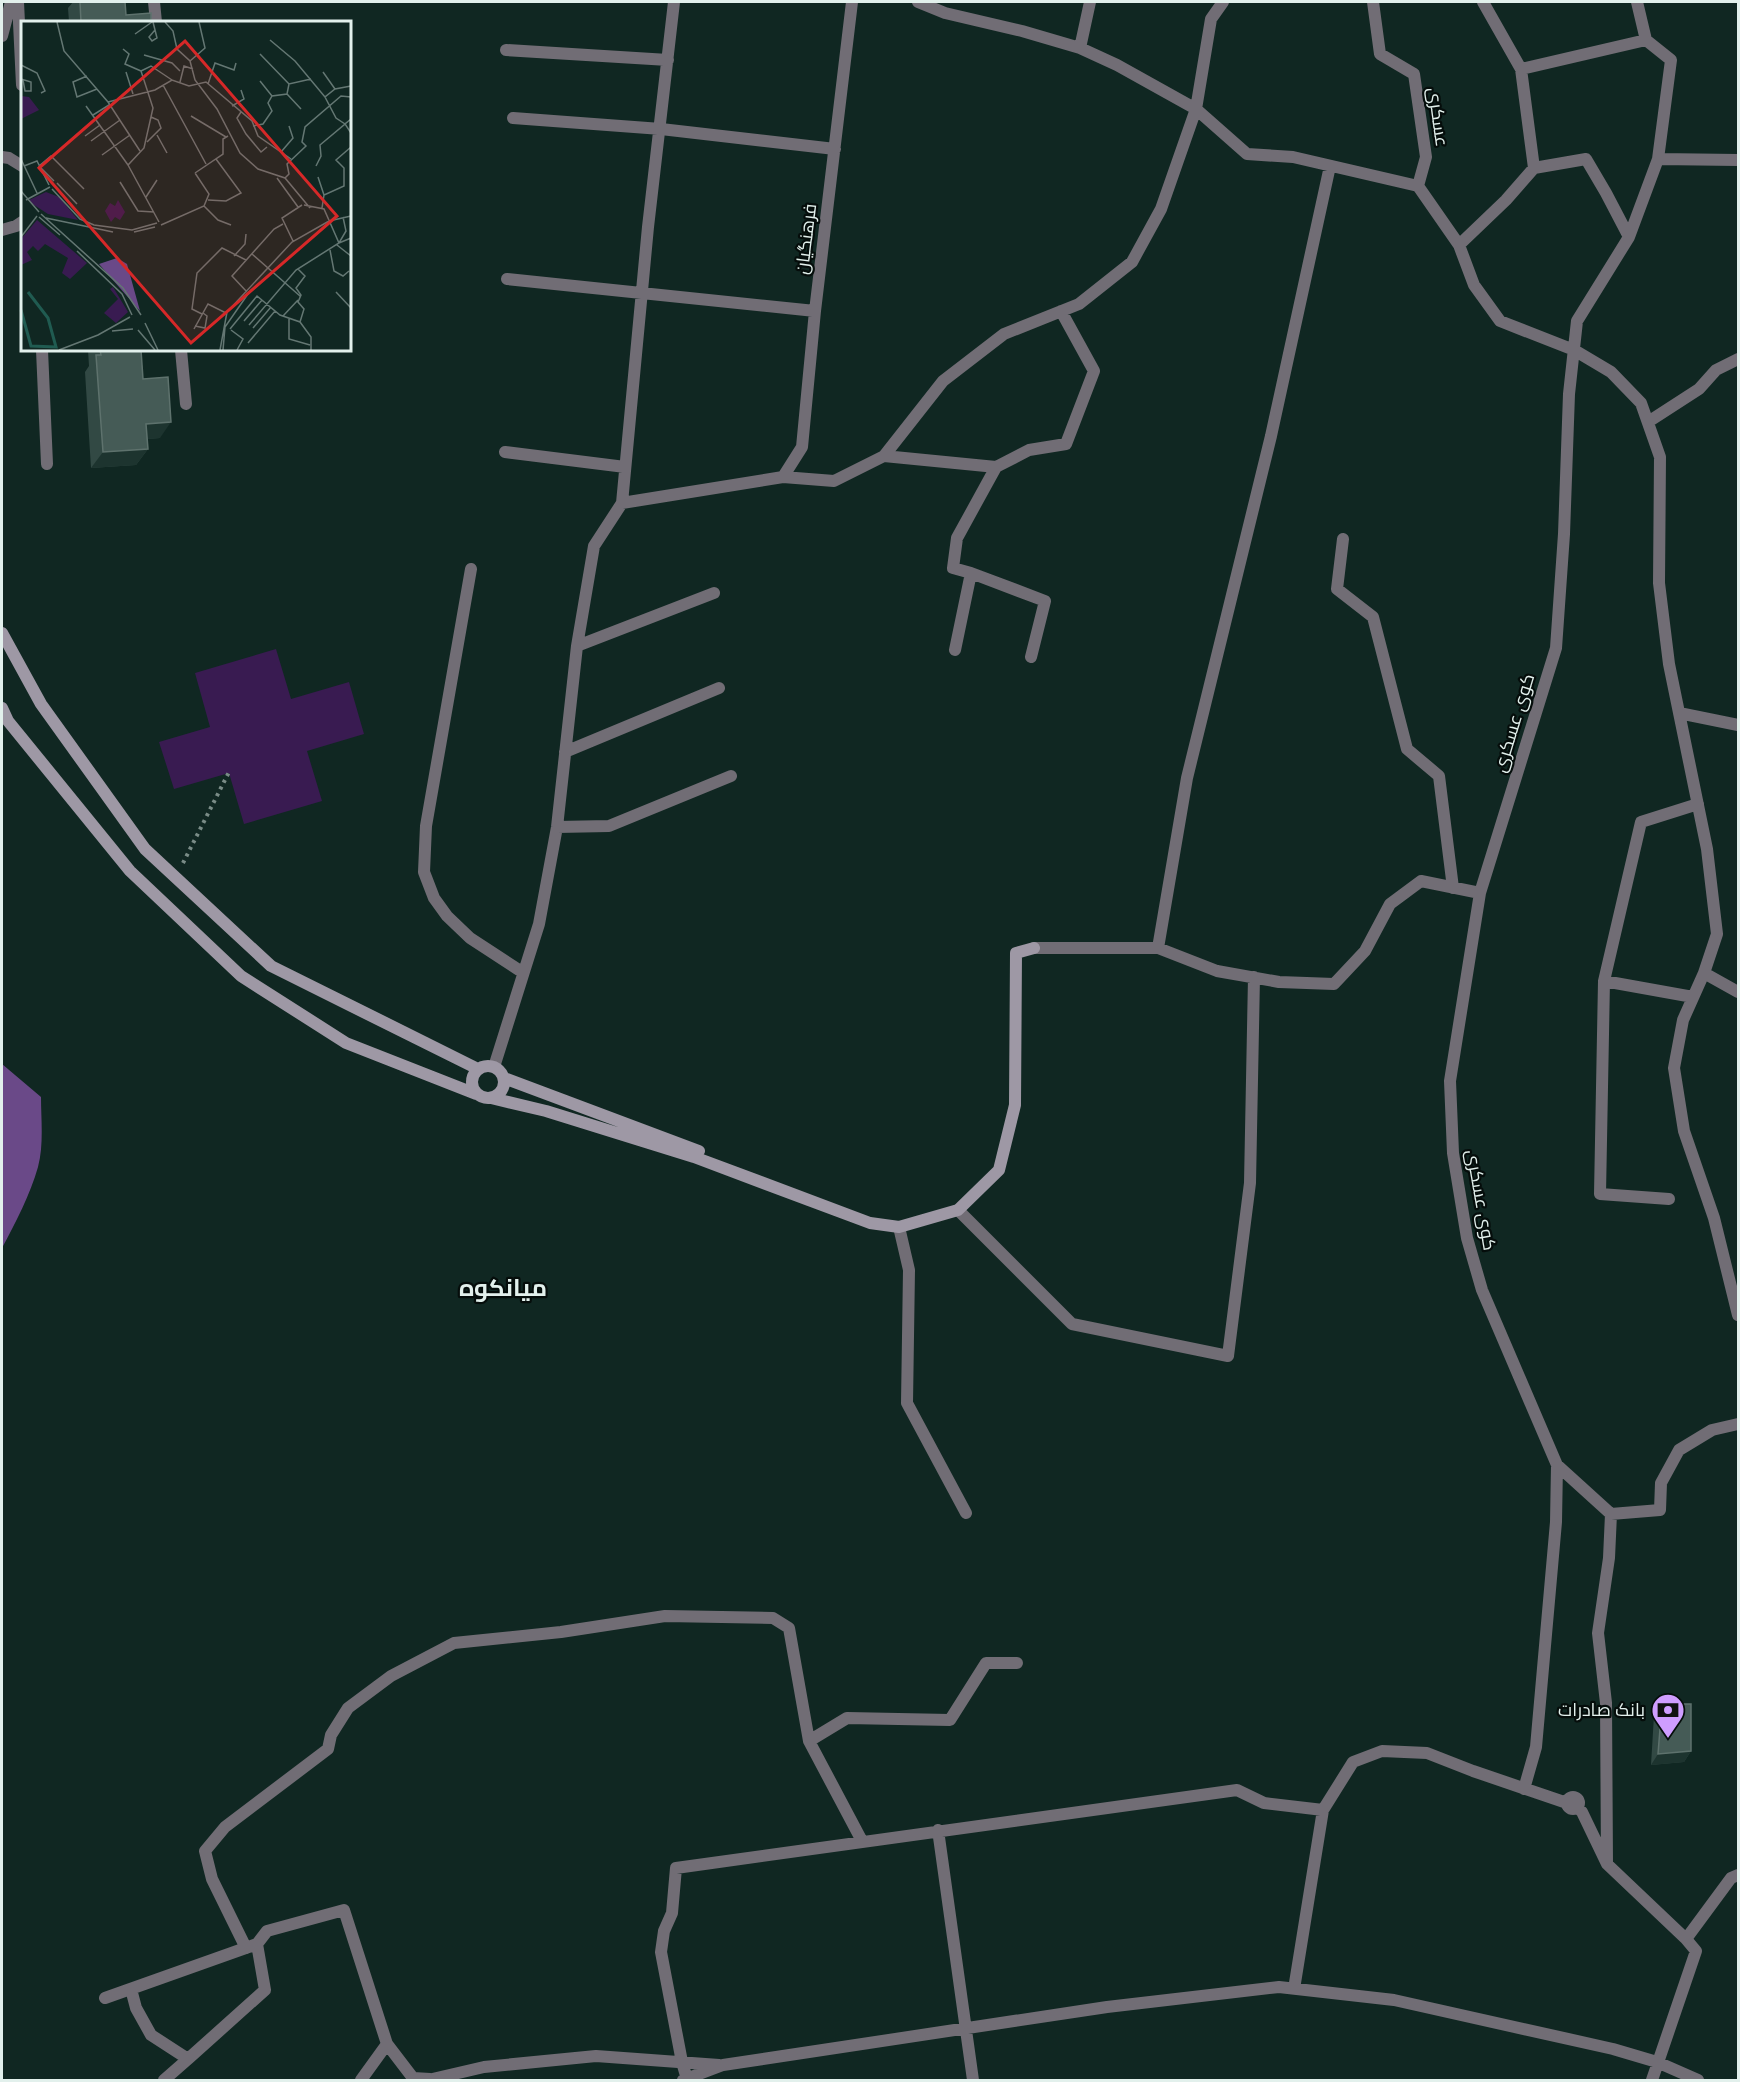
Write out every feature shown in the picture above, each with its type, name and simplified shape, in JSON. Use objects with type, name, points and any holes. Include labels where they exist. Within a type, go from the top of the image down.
[{"type":"main road","points":[[2,633],[41,704],[146,849],[271,966],[478,1069]]},
{"type":"main road","points":[[2,708],[8,722],[130,871],[241,976],[346,1043],[481,1097],[546,1111],[683,1154],[870,1223],[899,1227],[958,1210],[999,1170],[1015,1106],[1016,953],[1034,948]]},
{"type":"main road","points":[[476,1094],[471,1084],[474,1073],[478,1069],[494,1067],[504,1078],[899,1227]]},
{"type":"main road","points":[[491,1098],[500,1093],[504,1078]]},
{"type":"street","points":[[2,36],[11,2]]},
{"type":"street","points":[[18,2],[21,64]]},
{"type":"street","points":[[154,2],[156,21]]},
{"type":"street","points":[[494,1067],[538,924],[557,827],[577,646],[594,546],[622,503],[674,2]]},
{"type":"street","name":"فرهنگیان","points":[[783,477],[802,447],[815,311],[852,2]]},
{"type":"street","points":[[918,2],[945,13],[1022,31],[1080,48],[1118,65],[1196,109],[1247,154],[1293,157],[1418,186],[1459,245],[1474,285],[1500,321],[1574,350],[1611,372],[1641,403],[1660,457],[1659,583],[1669,664],[1707,849],[1717,934],[1704,973],[1683,1020],[1674,1068],[1684,1131],[1714,1218],[1738,1315]]},
{"type":"street","points":[[1080,48],[1090,2]]},
{"type":"street","points":[[622,503],[783,477],[834,481],[884,456],[943,381],[1004,334],[1079,304],[1132,262],[1161,209],[1196,109],[1211,19],[1223,2]]},
{"type":"street","name":"عسکری","points":[[1373,2],[1380,54],[1414,74],[1426,157],[1418,186]]},
{"type":"street","points":[[1483,2],[1521,69],[1534,168]]},
{"type":"street","points":[[1521,69],[1646,40],[1637,2]]},
{"type":"street","name":"کوی عسکری","points":[[1557,1465],[1482,1290],[1467,1238],[1453,1153],[1450,1080],[1480,893],[1556,648],[1564,534],[1569,394],[1577,321],[1629,237],[1658,159],[1671,60],[1646,40]]},
{"type":"street","points":[[506,50],[668,60]]},
{"type":"street","points":[[513,118],[661,129],[835,149]]},
{"type":"street","points":[[2,157],[9,158],[21,165]]},
{"type":"street","points":[[1459,245],[1506,200],[1534,168],[1586,159],[1629,237]]},
{"type":"street","points":[[1658,159],[1738,160]]},
{"type":"street","points":[[1158,948],[1187,778],[1271,436],[1330,166]]},
{"type":"street","points":[[2,230],[21,223]]},
{"type":"street","points":[[507,279],[815,311]]},
{"type":"street","points":[[884,456],[996,467],[1029,450],[1066,444],[1094,371],[1061,311]]},
{"type":"street","points":[[42,351],[47,464]]},
{"type":"street","points":[[181,351],[186,404]]},
{"type":"street","points":[[1648,422],[1699,389],[1716,370],[1738,359]]},
{"type":"street","points":[[505,452],[625,467]]},
{"type":"street","points":[[996,467],[957,538],[953,568],[1045,601],[1031,657]]},
{"type":"street","points":[[1343,539],[1337,590],[1373,617],[1407,749],[1439,776],[1453,888]]},
{"type":"street","points":[[471,569],[426,826],[424,872],[434,898],[447,916],[470,938],[522,972]]},
{"type":"street","points":[[955,650],[971,573]]},
{"type":"street","points":[[577,646],[714,593]]},
{"type":"street","points":[[566,752],[719,688]]},
{"type":"street","points":[[1678,713],[1738,725]]},
{"type":"street","points":[[557,827],[609,826],[731,776]]},
{"type":"street","points":[[1669,1199],[1600,1194],[1604,981],[1641,822],[1698,804]]},
{"type":"street","points":[[1034,948],[1158,948],[1217,971],[1279,982],[1334,984],[1365,951],[1390,904],[1421,881],[1480,893]]},
{"type":"street","points":[[1704,973],[1738,992]]},
{"type":"street","points":[[958,1210],[1072,1324],[1228,1356],[1250,1183],[1254,977]]},
{"type":"street","points":[[1604,981],[1693,997]]},
{"type":"street","points":[[899,1227],[909,1270],[906,1339],[907,1403],[966,1513]]},
{"type":"street","points":[[1557,1465],[1611,1514],[1660,1510],[1661,1484],[1679,1450],[1712,1430],[1738,1424]]},
{"type":"street","points":[[1524,1789],[1536,1747],[1556,1522],[1557,1465]]},
{"type":"street","points":[[1607,1864],[1606,1703],[1598,1633],[1609,1558],[1611,1514]]},
{"type":"street","points":[[164,2080],[265,1990],[252,1946],[212,1879],[205,1851],[225,1827],[328,1749],[331,1735],[348,1708],[392,1676],[454,1643],[561,1632],[664,1616],[773,1618],[789,1628],[809,1741],[862,1841]]},
{"type":"street","points":[[809,1741],[847,1718],[950,1720],[986,1663],[1017,1663]]},
{"type":"street","points":[[1294,1989],[1323,1810],[1353,1762],[1382,1751],[1427,1753],[1572,1805],[1582,1812],[1607,1864],[1696,1951],[1652,2080]]},
{"type":"street","points":[[1323,1810],[1264,1803],[1237,1790],[676,1868],[672,1913],[664,1931],[662,1952],[685,2080],[723,2065],[1107,2007],[1279,1987],[1394,2000],[1613,2049],[1657,2062],[1698,2080]]},
{"type":"street","points":[[938,1830],[973,2080]]},
{"type":"street","points":[[1686,1939],[1731,1878],[1738,1875]]},
{"type":"street","points":[[105,1998],[252,1946],[267,1931],[344,1911],[387,2044],[414,2078],[429,2080],[484,2067],[596,2056],[723,2065]]},
{"type":"street","points":[[131,1989],[135,2007],[151,2035],[188,2059]]},
{"type":"street","points":[[361,2080],[387,2044]]},
{"type":"path","points":[[176,878],[229,772]]},
{"type":"shaded area","points":[[276,649],[291,699],[349,682],[364,734],[307,751],[322,801],[244,824],[229,773],[174,789],[159,742],[210,727],[195,673]]},
{"type":"shaded area","points":[[2,1064],[41,1097],[42,1132],[40,1159],[35,1177],[2,1248]]},
{"type":"building","points":[[80,2],[125,2],[126,15],[151,13],[151,21],[81,21]]},
{"type":"building","points":[[100,351],[141,351],[143,379],[168,377],[171,422],[146,424],[148,449],[103,452],[96,355],[101,355]]},
{"type":"building","points":[[1662,1704],[1691,1704],[1691,1751],[1658,1754]]},
{"type":"place","name":"بانک صادرات","points":[[1668,1739]]},
{"type":"district","name":"میانکوه","points":[[503,1288]]}]
